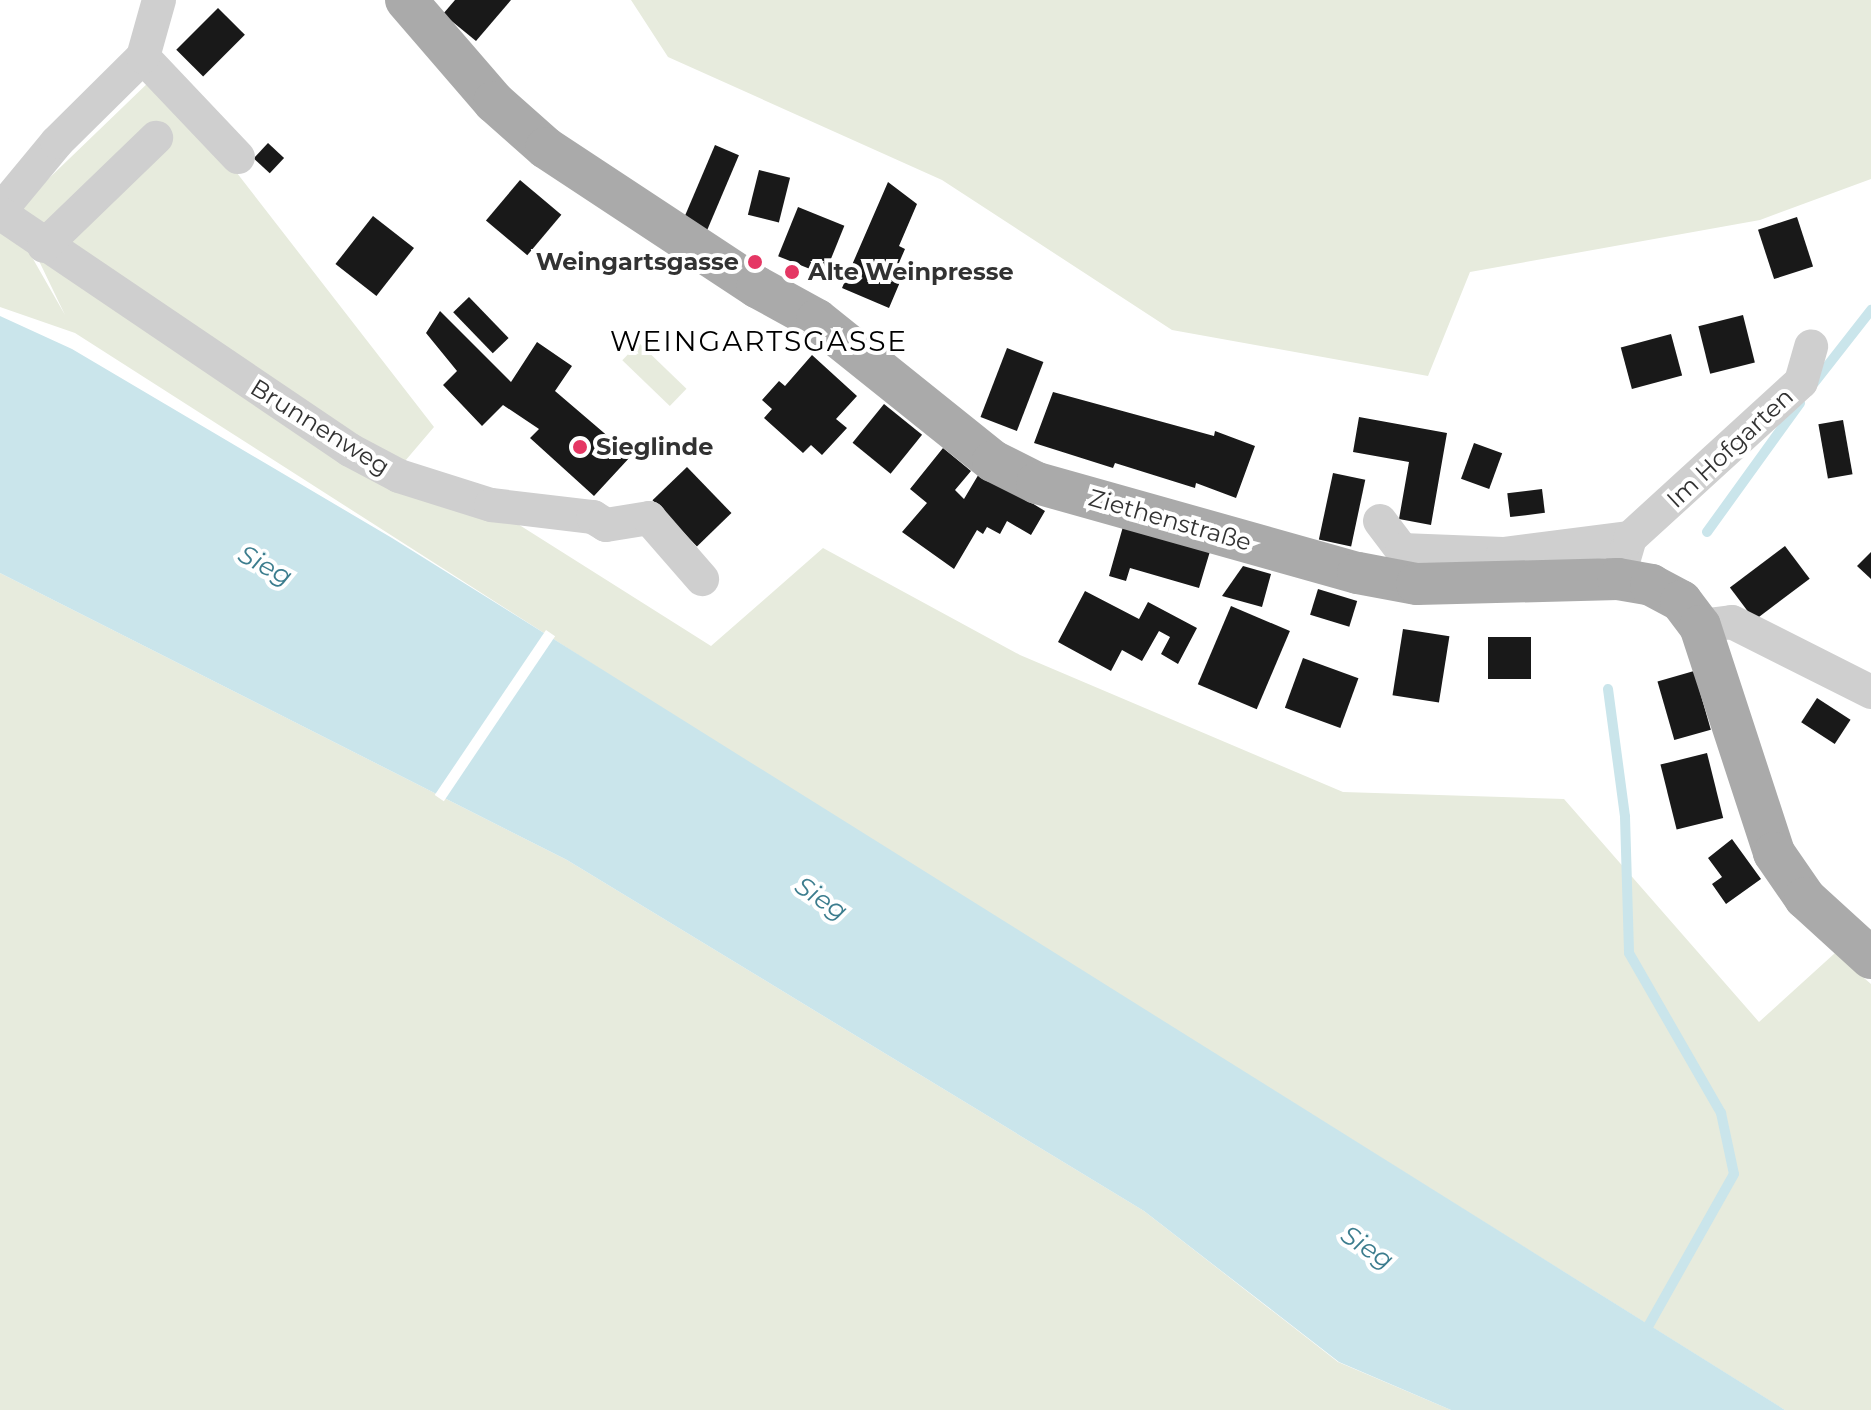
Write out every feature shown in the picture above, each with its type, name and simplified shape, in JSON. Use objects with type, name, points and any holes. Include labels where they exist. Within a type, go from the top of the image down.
[{"type":"main road","name":"Ziethenstraße","points":[[406,0],[494,102],[546,148],[757,287],[817,320],[993,461],[1037,483],[1358,573],[1417,584],[1618,579],[1651,585],[1681,601],[1700,626],[1774,853],[1805,898],[1871,958]]},
{"type":"street","name":"Brunnenweg","points":[[159,0],[143,57],[57,142],[0,212],[44,246],[350,450],[399,476],[491,505],[593,517],[606,525],[649,518],[702,579]]},
{"type":"street","points":[[143,57],[238,157]]},
{"type":"street","points":[[44,246],[156,138]]},
{"type":"street","name":"Im Hofgarten","points":[[1630,538],[1801,382],[1811,346]]},
{"type":"street","points":[[1380,521],[1402,550],[1503,554],[1630,538],[1618,579]]},
{"type":"street","points":[[1700,626],[1732,622],[1871,692]]},
{"type":"shaded area","points":[[631,0],[1871,0],[1871,179],[1760,220],[1470,272],[1428,376],[1172,330],[942,180],[668,57]]},
{"type":"shaded area","points":[[152,79],[202,128],[434,427],[388,481],[513,521],[711,646],[823,548],[1020,655],[1343,792],[1564,799],[1759,1022],[1835,953],[1871,984],[1871,1410],[1785,1410],[669,713],[75,333],[0,307],[0,201],[65,315],[15,211]]},
{"type":"shaded area","points":[[639,343],[686,389],[670,406],[622,360]]},
{"type":"shaded area","points":[[0,573],[567,860],[1144,1211],[1338,1362],[1451,1410],[0,1410]]},
{"type":"water","name":"Sieg","points":[[0,316],[72,349],[392,538],[1785,1410],[1451,1410],[1339,1362],[1144,1211],[567,860],[0,573]]},
{"type":"pier","points":[[546,630],[555,636],[444,801],[435,795]]},
{"type":"building","points":[[455,0],[511,0],[476,41],[443,14]]},
{"type":"building","points":[[218,8],[245,35],[203,77],[176,50]]},
{"type":"building","points":[[268,143],[284,158],[270,173],[254,158]]},
{"type":"building","points":[[715,145],[739,155],[706,233],[682,223]]},
{"type":"building","points":[[759,170],[790,178],[779,222],[748,215]]},
{"type":"building","points":[[520,180],[561,215],[527,255],[486,221]]},
{"type":"building","points":[[888,182],[917,204],[899,246],[905,249],[895,272],[903,275],[889,308],[842,288]]},
{"type":"building","points":[[798,207],[844,226],[825,275],[778,256]]},
{"type":"building","points":[[373,216],[414,248],[376,296],[335,264]]},
{"type":"building","points":[[1797,217],[1813,266],[1774,279],[1758,230]]},
{"type":"building","points":[[469,297],[509,338],[493,353],[453,312]]},
{"type":"building","points":[[440,311],[511,382],[537,342],[572,366],[555,391],[631,456],[594,496],[530,438],[539,429],[503,405],[482,426],[443,385],[457,371],[426,333]]},
{"type":"building","points":[[1743,315],[1755,363],[1710,374],[1698,326]]},
{"type":"building","points":[[1671,334],[1682,376],[1632,389],[1621,347]]},
{"type":"building","points":[[1007,348],[1043,362],[1017,431],[980,417]]},
{"type":"building","points":[[812,355],[857,396],[836,419],[847,428],[822,455],[811,445],[803,453],[764,418],[772,409],[762,400],[779,381],[785,386]]},
{"type":"building","points":[[1053,392],[1214,436],[1215,431],[1255,446],[1236,498],[1196,483],[1195,488],[1115,463],[1113,468],[1034,443]]},
{"type":"building","points":[[884,404],[922,435],[891,474],[853,443]]},
{"type":"building","points":[[1359,417],[1447,433],[1431,525],[1399,519],[1409,462],[1353,452]]},
{"type":"building","points":[[1843,420],[1853,474],[1828,479],[1818,424]]},
{"type":"building","points":[[1474,443],[1502,453],[1489,489],[1461,479]]},
{"type":"building","points":[[943,448],[971,471],[955,490],[964,499],[980,472],[1045,511],[1031,535],[1007,521],[1000,534],[987,527],[983,534],[977,530],[954,569],[902,532],[927,503],[910,489]]},
{"type":"building","points":[[687,467],[731,513],[697,546],[652,500]]},
{"type":"building","points":[[1333,473],[1365,480],[1351,546],[1319,540]]},
{"type":"building","points":[[1542,489],[1545,513],[1510,517],[1507,493]]},
{"type":"building","points":[[1124,523],[1211,548],[1199,588],[1130,568],[1126,581],[1109,576]]},
{"type":"building","points":[[1785,546],[1810,579],[1755,620],[1730,588]]},
{"type":"building","points":[[1871,552],[1871,579],[1857,566]]},
{"type":"building","points":[[1243,566],[1271,574],[1262,607],[1222,596]]},
{"type":"building","points":[[1318,589],[1357,601],[1349,627],[1310,615]]},
{"type":"building","points":[[1085,591],[1139,619],[1148,602],[1197,628],[1178,664],[1161,654],[1170,637],[1159,631],[1142,661],[1122,650],[1111,671],[1058,642]]},
{"type":"building","points":[[1231,606],[1290,631],[1257,709],[1198,684]]},
{"type":"building","points":[[1403,629],[1449,636],[1439,703],[1393,695]]},
{"type":"building","points":[[1488,637],[1531,637],[1531,679],[1488,679]]},
{"type":"building","points":[[1303,658],[1358,678],[1340,728],[1285,708]]},
{"type":"building","points":[[1694,671],[1711,730],[1674,740],[1657,681]]},
{"type":"building","points":[[1817,698],[1851,720],[1835,744],[1801,722]]},
{"type":"building","points":[[1707,753],[1723,818],[1677,830],[1660,765]]},
{"type":"building","points":[[1732,839],[1761,879],[1726,904],[1712,884],[1722,877],[1708,858]]},
{"type":"waterway","points":[[1814,383],[1871,310]]},
{"type":"waterway","points":[[1707,532],[1800,403]]},
{"type":"waterway","points":[[1608,689],[1625,817],[1629,953],[1721,1113],[1734,1174],[1645,1332]]},
{"type":"place","name":"Weingartsgasse","points":[[755,262]]},
{"type":"place","name":"Alte Weinpresse","points":[[792,272]]},
{"type":"place","name":"Sieglinde","points":[[580,447]]},
{"type":"district","name":"WEINGARTSGASSE","points":[[759,341]]}]
